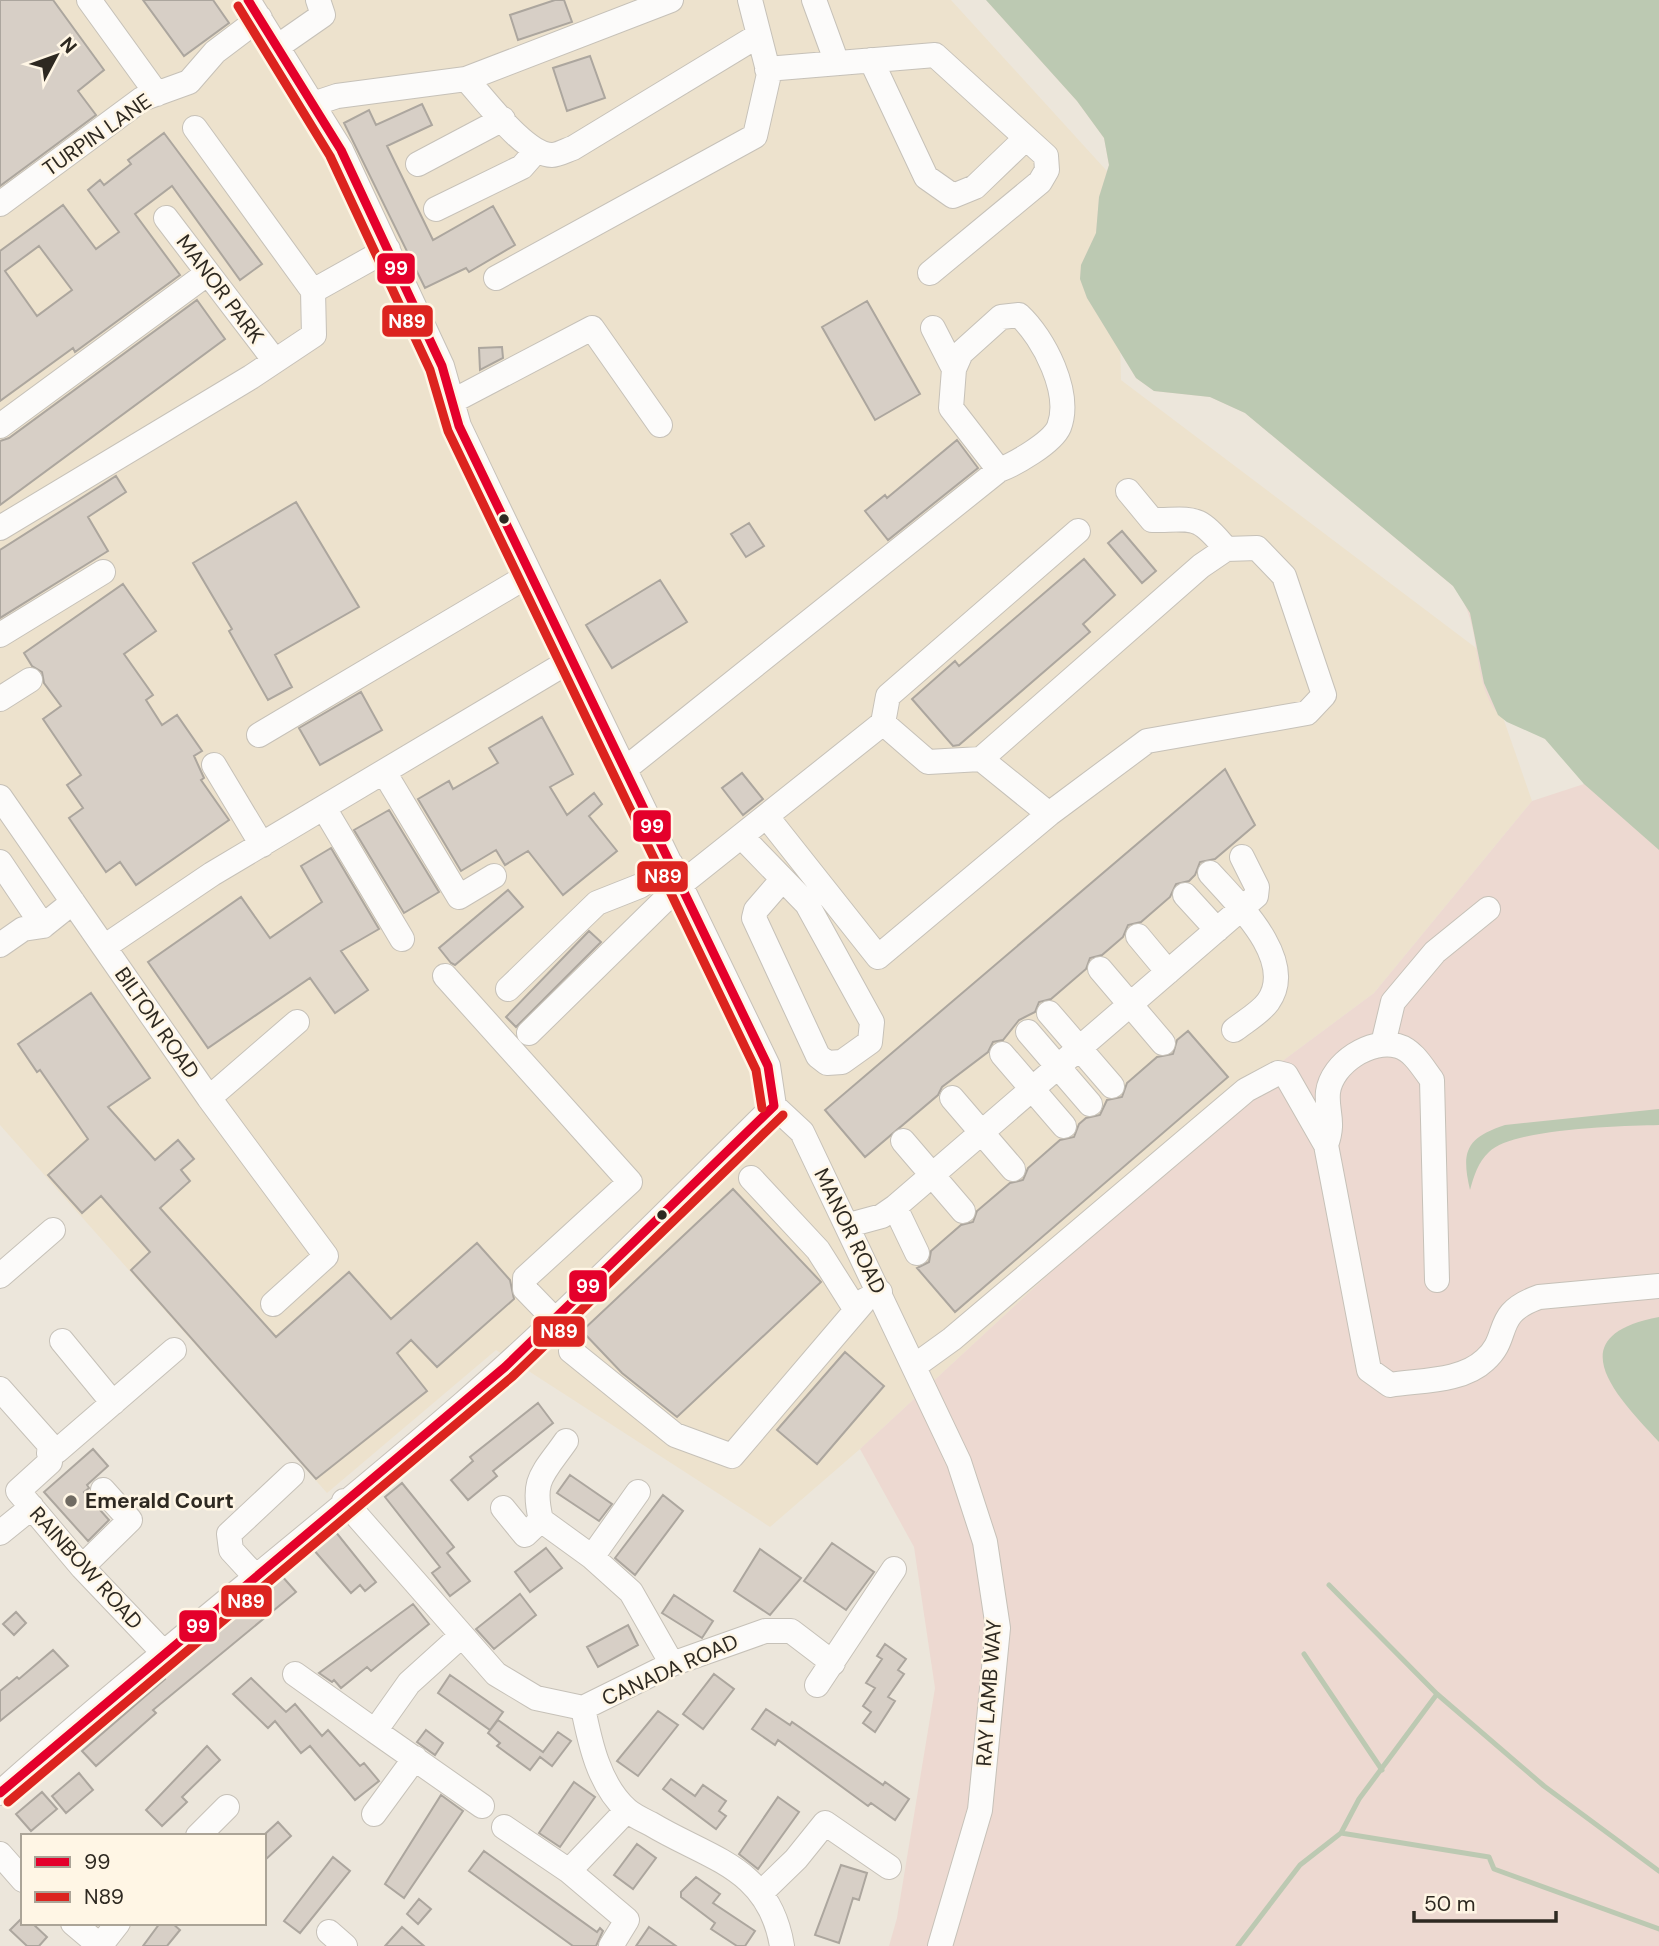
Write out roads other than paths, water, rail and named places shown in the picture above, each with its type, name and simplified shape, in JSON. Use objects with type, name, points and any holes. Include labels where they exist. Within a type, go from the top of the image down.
[{"type":"street","points":[[89,0],[157,94]]},
{"type":"street","points":[[277,47],[323,15],[318,0]]},
{"type":"street","points":[[313,104],[337,96],[466,79],[671,0]]},
{"type":"street","points":[[496,278],[755,136],[767,69],[750,0]]},
{"type":"street","points":[[814,0],[837,63]]},
{"type":"street","points":[[0,1793],[162,1651],[464,1403],[555,1320],[774,1107],[768,1066],[459,426],[442,366],[388,249],[341,150],[254,9]]},
{"type":"street","name":"TURPIN LANE","points":[[0,204],[142,99],[189,82],[254,9]]},
{"type":"street","points":[[466,79],[536,151],[552,155],[573,148],[759,35]]},
{"type":"street","points":[[767,69],[935,55],[1046,156],[1047,170],[1040,182],[930,273]]},
{"type":"street","points":[[871,60],[926,177],[953,196],[975,187],[1026,138]]},
{"type":"street","points":[[418,164],[503,119]]},
{"type":"street","points":[[0,528],[251,377],[314,335],[313,292],[195,128]]},
{"type":"street","points":[[436,209],[522,167],[536,151]]},
{"type":"street","name":"MANOR PARK","points":[[166,218],[275,361]]},
{"type":"street","points":[[313,292],[388,249]]},
{"type":"street","points":[[0,426],[208,273]]},
{"type":"street","points":[[625,769],[999,470],[1018,463],[1058,429],[1063,408],[1048,358],[1033,327],[1019,315],[1000,317],[961,354],[954,369],[951,408],[999,470]]},
{"type":"street","points":[[453,401],[592,328],[660,425]]},
{"type":"street","points":[[933,328],[954,369]]},
{"type":"street","points":[[1128,491],[1152,520],[1188,517],[1209,528],[1226,548]]},
{"type":"street","points":[[508,989],[597,904],[676,874],[742,837],[883,723],[888,696],[1078,531]]},
{"type":"street","points":[[766,817],[878,957],[1049,814],[1147,741],[1307,713],[1324,695],[1284,576],[1256,548],[1226,548],[1201,566],[981,759],[928,762],[883,723]]},
{"type":"street","points":[[0,635],[103,572]]},
{"type":"street","points":[[258,735],[529,575]]},
{"type":"street","name":"BILTON ROAD","points":[[104,947],[262,845],[571,660]]},
{"type":"street","points":[[0,699],[30,680]]},
{"type":"street","points":[[981,759],[1049,814]]},
{"type":"street","points":[[214,765],[262,845]]},
{"type":"street","points":[[384,772],[459,897],[494,876]]},
{"type":"street","name":"BILTON ROAD","points":[[0,797],[209,1098],[326,1256],[273,1304]]},
{"type":"street","points":[[324,808],[402,939]]},
{"type":"street","points":[[742,837],[807,904],[872,1023],[870,1042],[842,1062],[827,1063],[818,1055],[754,918],[756,910],[782,880]]},
{"type":"street","points":[[849,1225],[882,1216],[895,1208],[1241,909],[1258,891],[1242,857]]},
{"type":"street","points":[[0,862],[43,926]]},
{"type":"street","points":[[1210,873],[1263,934],[1278,974],[1268,1002],[1234,1030]]},
{"type":"street","points":[[529,1033],[676,874]]},
{"type":"street","points":[[1185,894],[1217,930]]},
{"type":"street","points":[[0,945],[23,929],[43,926],[73,902]]},
{"type":"street","points":[[1384,1044],[1393,1002],[1436,952],[1488,909]]},
{"type":"street","points":[[1142,932],[1173,968]]},
{"type":"street","points":[[1094,974],[1158,1047]]},
{"type":"street","points":[[445,976],[630,1182],[525,1278],[525,1289],[555,1320]]},
{"type":"street","points":[[209,1098],[297,1022]]},
{"type":"street","points":[[1039,1022],[1101,1095]]},
{"type":"street","points":[[1326,1145],[1332,1127],[1328,1091],[1343,1063],[1384,1044],[1400,1046],[1417,1060],[1432,1080],[1437,1279]]},
{"type":"street","points":[[996,1059],[1058,1131]]},
{"type":"street","points":[[915,1365],[952,1339],[1246,1090],[1278,1073],[1286,1075],[1326,1145],[1369,1370],[1391,1385],[1463,1373],[1486,1360],[1511,1310],[1522,1303],[1539,1297],[1659,1286]]},
{"type":"street","points":[[948,1102],[1009,1172]]},
{"type":"street","name":"MANOR ROAD","points":[[774,1107],[802,1132],[915,1365]]},
{"type":"street","points":[[898,1145],[958,1215]]},
{"type":"street","points":[[751,1178],[818,1250],[856,1310]]},
{"type":"street","points":[[895,1208],[917,1253]]},
{"type":"street","points":[[0,1276],[53,1230]]},
{"type":"street","points":[[571,1351],[675,1435],[732,1456],[864,1300],[880,1293]]},
{"type":"street","points":[[62,1342],[113,1403]]},
{"type":"street","name":"RAINBOW ROAD","points":[[162,1651],[82,1567],[18,1491],[50,1462],[50,1453],[57,1451],[174,1350]]},
{"type":"street","name":"RAY LAMB WAY","points":[[915,1365],[960,1462],[985,1542],[998,1628],[980,1810],[940,1946]]},
{"type":"street","points":[[0,1389],[49,1444],[50,1453]]},
{"type":"street","points":[[566,1441],[540,1478],[534,1494],[541,1520],[592,1557],[631,1592],[672,1664]]},
{"type":"street","points":[[255,1576],[232,1550],[229,1534],[292,1475]]},
{"type":"street","points":[[82,1567],[130,1520],[103,1490]]},
{"type":"street","points":[[592,1557],[638,1492]]},
{"type":"street","name":"CANADA ROAD","points":[[344,1501],[496,1674],[536,1698],[583,1708],[672,1664],[765,1631],[791,1631],[832,1663]]},
{"type":"street","points":[[0,1533],[32,1507]]},
{"type":"street","points":[[503,1508],[525,1535],[541,1520]]},
{"type":"street","points":[[817,1685],[894,1569]]},
{"type":"street","points":[[375,1731],[409,1683],[461,1636]]},
{"type":"street","points":[[295,1674],[482,1806]]},
{"type":"street","points":[[583,1708],[590,1744],[604,1780],[627,1810],[682,1843],[734,1866],[761,1893],[779,1930],[782,1946]]},
{"type":"street","points":[[374,1814],[415,1758]]},
{"type":"street","points":[[200,1834],[227,1807]]},
{"type":"street","points":[[569,1871],[627,1810]]},
{"type":"street","points":[[761,1893],[796,1859],[825,1823],[890,1867]]},
{"type":"street","points":[[504,1827],[569,1871],[627,1920],[611,1946]]},
{"type":"street","points":[[0,1854],[21,1878]]},
{"type":"street","points":[[76,1925],[100,1946],[116,1925]]},
{"type":"waterway","points":[[1329,1585],[1437,1694],[1544,1786],[1659,1871]]},
{"type":"waterway","points":[[1304,1654],[1382,1770]]},
{"type":"waterway","points":[[1238,1946],[1300,1865],[1341,1833],[1359,1799],[1437,1694]]},
{"type":"waterway","points":[[1341,1833],[1489,1857],[1494,1869],[1659,1929]]},
{"type":"place","name":"Emerald Court","points":[[71,1501]]}]
